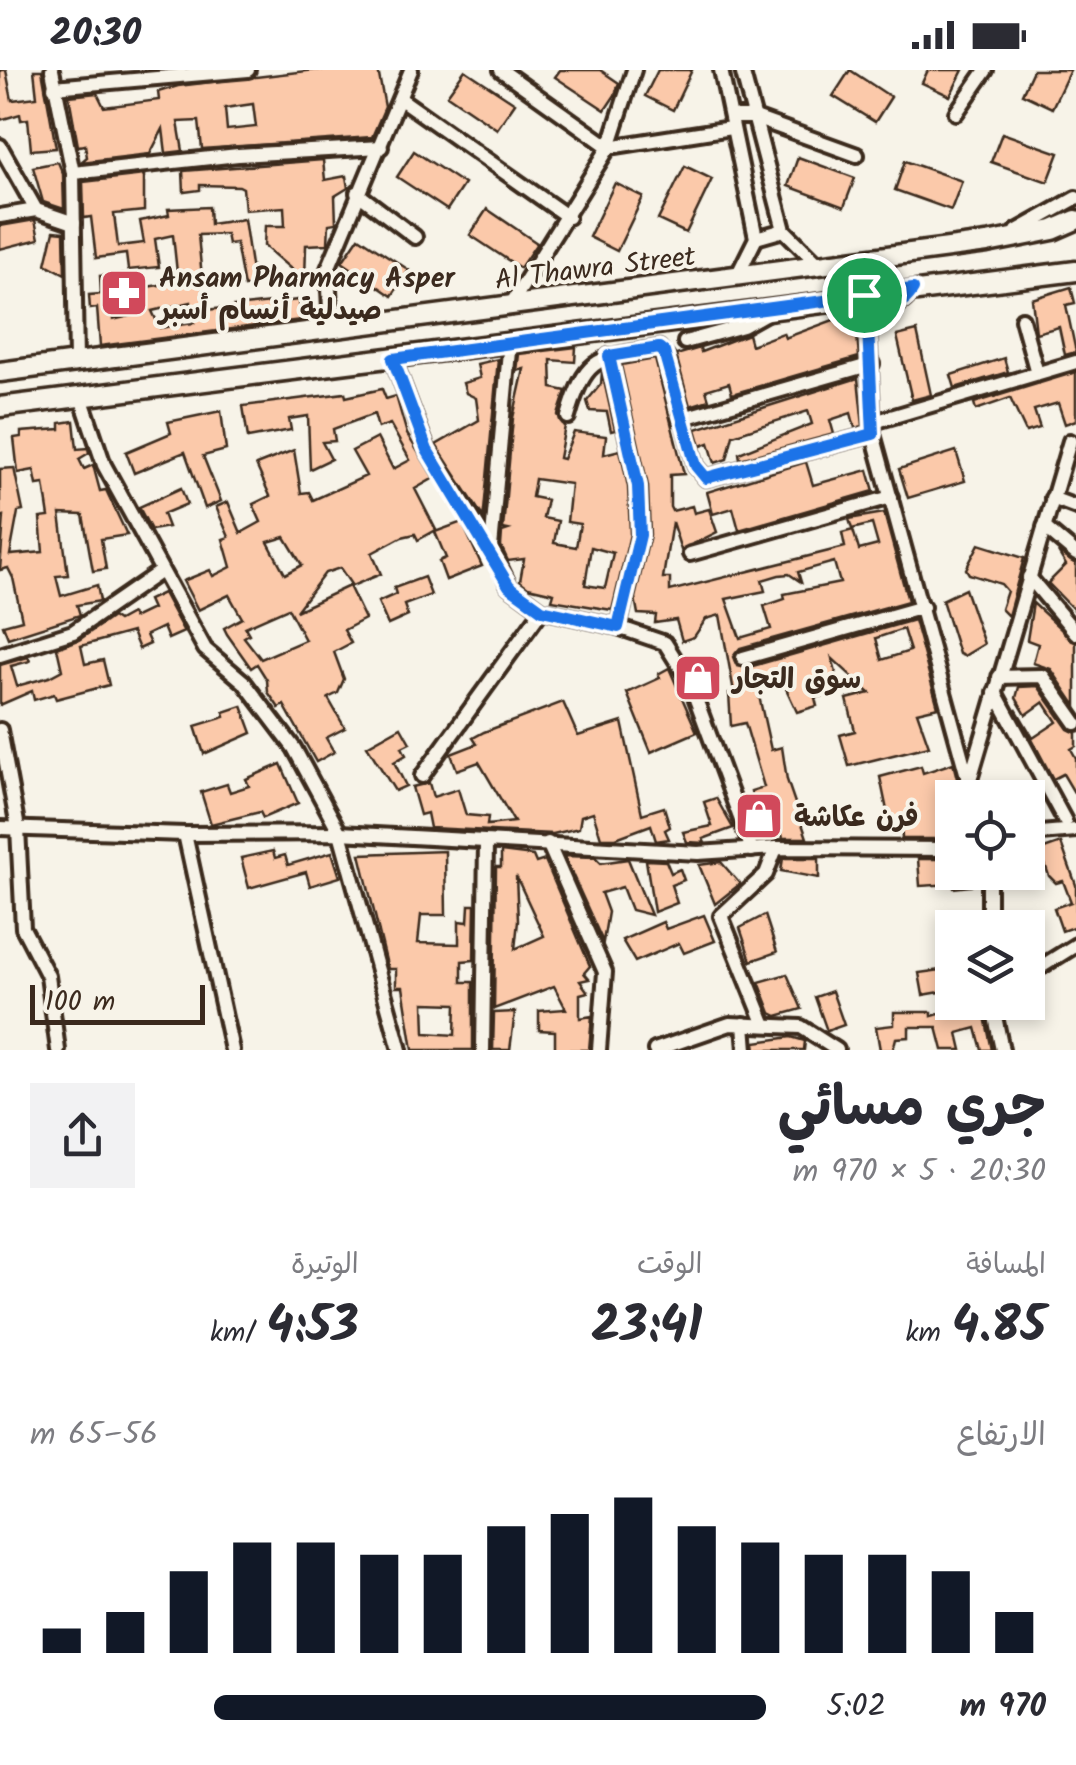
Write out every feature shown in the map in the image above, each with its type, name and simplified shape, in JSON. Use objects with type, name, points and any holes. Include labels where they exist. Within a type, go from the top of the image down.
[{"type":"main road","name":"Al Thawra Street","points":[[0,372],[987,243],[1053,230],[1076,220]]},
{"type":"main road","points":[[0,407],[1076,270]]},
{"type":"street","points":[[52,70],[73,174],[76,362]]},
{"type":"street","points":[[54,87],[248,70]]},
{"type":"street","points":[[331,329],[328,269],[412,70]]},
{"type":"street","points":[[501,70],[609,147],[752,117],[857,155]]},
{"type":"street","points":[[510,306],[609,147],[634,70]]},
{"type":"street","points":[[721,70],[756,238],[737,276]]},
{"type":"street","points":[[742,70],[784,230],[819,265]]},
{"type":"street","points":[[956,114],[986,70]]},
{"type":"street","points":[[402,100],[568,217]]},
{"type":"street","points":[[0,146],[36,210]]},
{"type":"street","points":[[73,174],[238,155],[381,148]]},
{"type":"street","points":[[357,193],[415,237]]},
{"type":"street","points":[[987,243],[1026,228],[1076,198]]},
{"type":"street","points":[[0,216],[36,210],[74,223]]},
{"type":"street","points":[[756,238],[784,230]]},
{"type":"street","points":[[913,289],[907,299],[882,310],[871,322],[874,428],[967,780]]},
{"type":"street","points":[[684,342],[742,326],[773,307]]},
{"type":"street","points":[[1022,318],[1037,373]]},
{"type":"street","points":[[490,548],[510,340]]},
{"type":"street","points":[[568,418],[579,379],[609,356],[659,348],[664,352],[696,466],[706,478],[1076,362]]},
{"type":"street","points":[[609,356],[638,502],[640,535],[618,627]]},
{"type":"street","points":[[393,359],[427,450],[490,548],[509,586],[542,610],[618,627],[664,644],[690,683],[752,850]]},
{"type":"street","points":[[680,419],[872,364]]},
{"type":"street","points":[[81,397],[104,465],[205,649],[244,682],[294,748],[340,833],[400,1050]]},
{"type":"street","points":[[973,780],[1070,441]]},
{"type":"street","points":[[690,554],[891,497]]},
{"type":"street","points":[[1052,498],[1076,508]]},
{"type":"street","points":[[1044,527],[1076,554]]},
{"type":"street","points":[[0,655],[73,632],[161,572]]},
{"type":"street","points":[[1029,577],[1076,633]]},
{"type":"street","points":[[743,658],[923,608]]},
{"type":"street","points":[[422,776],[542,610]]},
{"type":"street","points":[[1000,677],[1043,676],[1076,723]]},
{"type":"street","points":[[995,692],[1072,821],[1045,830]]},
{"type":"street","points":[[0,730],[18,828],[23,928],[48,976],[58,1050]]},
{"type":"street","points":[[0,828],[185,834],[340,833],[698,853],[776,848],[935,849]]},
{"type":"street","points":[[185,834],[232,1050]]},
{"type":"street","points":[[483,1050],[486,843]]},
{"type":"street","points":[[548,843],[605,972],[599,1050]]},
{"type":"street","points":[[765,1025],[720,916],[766,874],[776,848]]},
{"type":"street","points":[[1045,964],[1076,945]]},
{"type":"street","points":[[996,1020],[1002,1050]]},
{"type":"street","points":[[656,1050],[730,1024],[744,1024],[802,1027],[838,1050]]},
{"type":"street","points":[[744,1024],[746,1050]]},
{"type":"building","points":[[0,70],[6,70],[12,100],[37,97],[34,70],[42,70],[56,148],[31,150],[28,119],[21,120],[20,114],[0,120]]},
{"type":"building","points":[[315,70],[378,70],[385,107],[372,137],[202,149],[199,121],[178,122],[183,151],[166,153],[163,129],[150,154],[81,162],[87,157],[85,145],[78,146],[69,96],[97,93],[104,107],[159,100],[158,92],[178,86]],"holes":[[[253,104],[256,127],[227,130],[225,108]]]},
{"type":"building","points":[[465,70],[515,103],[497,129],[447,95]]},
{"type":"building","points":[[560,70],[600,70],[619,83],[615,95],[605,110],[555,77]]},
{"type":"building","points":[[658,70],[692,70],[673,110],[645,96]]},
{"type":"building","points":[[850,70],[891,97],[875,122],[833,96]]},
{"type":"building","points":[[928,70],[963,70],[950,96],[922,83]]},
{"type":"building","points":[[1033,70],[1070,70],[1052,108],[1022,94]]},
{"type":"building","points":[[1002,133],[1059,153],[1048,182],[991,162]]},
{"type":"building","points":[[414,151],[464,184],[447,210],[397,177]]},
{"type":"building","points":[[798,157],[855,178],[844,207],[788,186]]},
{"type":"building","points":[[323,160],[325,180],[346,176],[348,188],[335,196],[336,223],[329,224],[328,244],[306,245],[305,281],[264,246],[265,226],[285,226],[284,207],[245,210],[243,188],[239,186],[200,185],[200,190],[184,192],[183,171]]},
{"type":"building","points":[[905,161],[962,181],[951,210],[895,190]]},
{"type":"building","points":[[58,162],[63,174],[64,209],[43,202],[33,167]]},
{"type":"building","points":[[685,166],[712,179],[686,233],[658,220]]},
{"type":"building","points":[[144,175],[144,211],[114,214],[118,246],[144,243],[140,221],[169,215],[168,209],[209,207],[210,224],[244,219],[254,285],[244,287],[236,243],[228,244],[226,234],[198,235],[205,310],[299,300],[301,320],[100,346],[97,308],[90,309],[89,295],[101,294],[100,276],[127,274],[128,295],[112,296],[113,320],[138,314],[134,289],[178,282],[173,235],[155,239],[159,267],[128,270],[126,254],[96,258],[91,217],[84,218],[83,182]],"holes":[[[191,302],[194,323],[160,328],[152,311]]]},
{"type":"building","points":[[615,183],[643,197],[617,251],[589,237]]},
{"type":"building","points":[[487,209],[537,243],[520,268],[470,235]]},
{"type":"building","points":[[35,220],[39,239],[0,249],[0,226]]},
{"type":"building","points":[[54,231],[64,232],[65,274],[46,264]]},
{"type":"building","points":[[359,237],[409,270],[392,296],[342,262]]},
{"type":"building","points":[[1071,287],[1075,303],[1066,305],[1076,352],[1065,355],[1059,327],[1036,333],[1032,299]]},
{"type":"building","points":[[855,312],[859,357],[732,394],[729,383],[706,390],[709,400],[690,406],[676,355],[700,348],[701,352],[748,334],[751,345],[783,333],[785,338]]},
{"type":"building","points":[[917,331],[931,395],[912,400],[897,336]]},
{"type":"building","points":[[576,347],[575,362],[551,360],[552,388],[566,391],[558,415],[565,426],[559,458],[563,459],[574,432],[606,436],[604,454],[620,450],[628,487],[630,534],[612,610],[552,600],[554,593],[528,587],[520,581],[524,559],[508,561],[501,546],[502,532],[508,530],[503,529],[513,418],[524,369],[517,371],[519,354]],"holes":[[[535,479],[571,484],[567,522],[580,524],[576,547],[554,543],[558,521],[543,518],[547,500],[532,497]],[[591,547],[613,553],[605,588],[585,585]]]},
{"type":"building","points":[[1004,358],[1008,372],[955,388],[951,375]]},
{"type":"building","points":[[498,359],[483,517],[436,445],[479,420],[476,398],[466,393],[463,383],[480,378],[477,364]]},
{"type":"building","points":[[655,359],[684,474],[670,475],[670,507],[672,511],[692,506],[694,513],[709,509],[717,532],[681,550],[672,522],[663,578],[670,578],[670,591],[845,547],[842,533],[853,530],[859,550],[878,545],[872,524],[852,529],[849,519],[884,513],[908,601],[740,648],[733,657],[737,666],[746,668],[914,620],[938,707],[917,712],[929,746],[849,766],[840,735],[855,731],[847,699],[870,693],[832,658],[841,691],[815,698],[817,706],[797,712],[782,680],[757,687],[771,750],[782,747],[787,780],[807,838],[783,838],[772,801],[755,806],[751,791],[764,787],[745,723],[731,726],[729,693],[734,692],[720,615],[706,619],[694,637],[682,641],[676,620],[655,623],[656,615],[638,614],[635,598],[650,535],[648,486],[621,365]],"holes":[[[834,562],[840,583],[784,594],[785,599],[764,606],[771,629],[740,638],[726,599],[765,591],[762,580],[779,575],[789,574],[801,582],[798,572]],[[903,629],[910,651],[882,660],[876,638]]]},
{"type":"building","points":[[602,372],[615,430],[611,431],[607,412],[590,411],[587,401],[601,384]]},
{"type":"building","points":[[1076,372],[1076,420],[1065,424],[1058,403],[1034,410],[1040,428],[1026,432],[1010,398],[976,410],[974,403]]},
{"type":"building","points":[[858,378],[863,426],[855,428],[851,413],[830,420],[834,434],[740,459],[739,453],[812,424],[808,411],[733,435],[727,459],[715,463],[709,443],[701,446],[696,429]]},
{"type":"building","points":[[382,389],[386,399],[396,396],[407,434],[434,478],[415,489],[436,530],[418,540],[415,534],[402,537],[372,553],[381,574],[352,586],[340,568],[325,573],[296,611],[349,586],[365,619],[344,630],[351,643],[334,652],[344,679],[338,693],[328,698],[345,728],[326,738],[334,752],[316,762],[284,705],[279,708],[268,692],[267,680],[257,664],[251,668],[227,634],[224,628],[242,618],[229,595],[198,610],[183,581],[210,570],[213,576],[231,567],[223,539],[229,537],[216,507],[228,502],[241,533],[261,522],[253,504],[270,496],[256,465],[294,450],[301,493],[309,492],[313,500],[366,476],[352,451],[377,438],[393,469],[410,460],[390,424],[378,428],[374,414],[333,429],[335,441],[322,442],[331,459],[310,469],[308,416],[289,419],[291,430],[248,438],[243,406],[345,393],[346,397]],"holes":[[[285,537],[302,565],[285,574],[268,542]],[[288,608],[305,640],[261,659],[244,637],[249,634],[245,627]]]},
{"type":"building","points":[[221,411],[226,450],[203,456],[221,501],[205,508],[185,452],[134,473],[126,452],[171,433],[168,422]]},
{"type":"building","points":[[74,421],[77,449],[88,448],[89,453],[79,459],[84,469],[93,465],[100,491],[106,490],[127,535],[101,539],[106,569],[93,571],[83,515],[60,514],[68,575],[56,576],[61,596],[97,585],[100,601],[77,605],[80,615],[8,638],[3,625],[22,620],[13,578],[8,568],[0,570],[4,516],[0,517],[0,469],[14,468],[23,511],[18,512],[10,555],[43,552],[40,518],[49,517],[44,484],[37,485],[34,470],[18,473],[14,438],[21,437],[21,432],[60,429],[60,423]]},
{"type":"building","points":[[956,451],[965,481],[908,498],[899,469]]},
{"type":"building","points":[[806,462],[813,485],[868,470],[874,491],[739,530],[733,508],[713,514],[707,492]]},
{"type":"building","points":[[181,488],[187,504],[163,514],[168,527],[151,530],[139,507]]},
{"type":"building","points":[[462,522],[482,566],[446,580],[439,561],[446,558],[435,532]]},
{"type":"building","points":[[979,544],[1024,558],[1008,616],[1001,609],[1007,591],[1001,584],[969,574],[966,569]]},
{"type":"building","points":[[1058,552],[1076,564],[1076,612],[1048,583],[1066,565]]},
{"type":"building","points":[[424,577],[431,595],[404,605],[408,616],[388,625],[378,602],[396,594],[394,588]]},
{"type":"building","points":[[965,589],[984,644],[964,656],[959,654],[942,600]]},
{"type":"building","points":[[163,593],[184,632],[168,639],[163,627],[146,635],[150,644],[139,649],[132,632],[81,646],[85,664],[103,660],[109,685],[56,699],[54,694],[34,700],[32,691],[0,705],[0,665],[28,657],[30,661],[11,666],[17,686],[49,677],[62,670],[57,648],[79,640],[112,617],[118,621],[131,614],[133,618],[152,609],[148,600]]},
{"type":"building","points":[[1033,603],[1076,643],[1076,706],[1051,669],[1033,663],[1038,644],[1027,640]]},
{"type":"building","points":[[669,668],[697,732],[651,752],[627,693],[660,678],[658,674]]},
{"type":"building","points":[[1038,686],[1068,729],[1076,733],[1076,746],[1071,749],[1076,758],[1076,796],[1063,774],[1053,779],[1016,709],[1033,738],[1057,722],[1044,702],[1026,715],[1016,698],[1019,687]]},
{"type":"building","points":[[563,702],[578,736],[622,722],[642,814],[664,807],[669,839],[656,841],[651,825],[616,838],[601,838],[593,812],[581,816],[579,828],[553,834],[430,828],[427,813],[420,815],[412,787],[429,783],[433,797],[458,789],[466,815],[488,817],[487,825],[514,822],[479,762],[457,770],[451,754],[477,744],[473,738],[484,732]]},
{"type":"building","points":[[242,706],[252,733],[204,754],[195,726],[225,717],[224,712]]},
{"type":"building","points":[[401,727],[410,743],[402,747],[406,755],[394,762],[406,786],[395,791],[367,746]]},
{"type":"building","points":[[953,763],[957,780],[935,780],[935,839],[902,839],[901,818],[889,820],[880,777],[921,766],[923,773]]},
{"type":"building","points":[[281,764],[298,803],[263,818],[260,812],[211,824],[201,792],[227,784],[230,792],[249,786],[246,779]]},
{"type":"building","points":[[716,798],[733,828],[703,839],[705,843],[687,842],[683,832],[712,826],[704,802]]},
{"type":"building","points":[[1061,843],[1076,885],[1076,926],[1062,931],[1054,908],[1071,902],[1063,881],[1056,883],[1049,876],[1045,849]]},
{"type":"building","points":[[273,851],[275,858],[285,855],[288,865],[332,852],[340,877],[310,886],[306,872],[249,888],[241,858]]},
{"type":"building","points":[[445,851],[446,915],[421,915],[418,943],[459,944],[459,921],[468,922],[469,905],[475,905],[474,960],[462,961],[462,982],[473,982],[473,1050],[413,1050],[403,987],[396,987],[396,969],[388,969],[360,854]],"holes":[[[424,1003],[456,1004],[455,1035],[425,1033]]]},
{"type":"building","points":[[501,852],[533,856],[536,863],[545,860],[590,966],[584,973],[589,979],[580,981],[588,992],[580,994],[580,1018],[592,1016],[589,1050],[555,1050],[555,1031],[539,1030],[539,1011],[566,1009],[554,986],[494,1009],[496,867],[501,867]],"holes":[[[516,876],[544,936],[515,949]]]},
{"type":"building","points":[[564,856],[595,857],[601,863],[628,859],[651,915],[631,910],[622,887],[601,893],[608,912],[603,942]]},
{"type":"building","points":[[783,858],[819,858],[819,878],[781,871]]},
{"type":"building","points":[[918,859],[935,859],[935,885],[920,886]]},
{"type":"building","points":[[646,860],[666,861],[671,873],[680,869],[684,880],[671,885],[677,903],[654,912]]},
{"type":"building","points":[[721,862],[740,884],[715,904],[699,865]]},
{"type":"building","points":[[704,915],[715,941],[684,953],[679,943],[635,962],[622,940],[663,922],[666,929]]},
{"type":"building","points":[[765,915],[777,952],[751,961],[740,928]]},
{"type":"building","points":[[935,971],[935,993],[923,995],[919,973]]},
{"type":"building","points":[[787,974],[802,1009],[777,1016],[771,1013],[759,982]]},
{"type":"building","points":[[832,991],[844,1025],[827,1031],[815,997]]},
{"type":"building","points":[[515,1012],[510,1050],[493,1050],[494,1013]]},
{"type":"building","points":[[894,1012],[932,1012],[935,1020],[986,1020],[992,1050],[982,1050],[976,1028],[958,1033],[962,1050],[943,1050],[937,1027],[909,1027],[909,1037],[896,1038],[893,1050],[880,1050],[876,1027],[894,1025]]},
{"type":"building","points":[[791,1037],[805,1041],[804,1050],[756,1050],[755,1042]]},
{"type":"place","name":"Ansam Pharmacy Asper صيدلية أنسام أسبر","points":[[124,293]]},
{"type":"place","name":"سوق التجار","points":[[698,678]]},
{"type":"place","name":"فرن عكاشة","points":[[759,816]]},
{"type":"route","points":[[913,289],[898,306],[877,314],[868,327],[873,361],[873,434],[706,478],[699,473],[680,419],[664,352],[659,348],[609,356],[638,486],[640,535],[618,627],[542,610],[509,586],[490,548],[427,450],[393,359],[510,340],[864,295],[913,289]]}]
